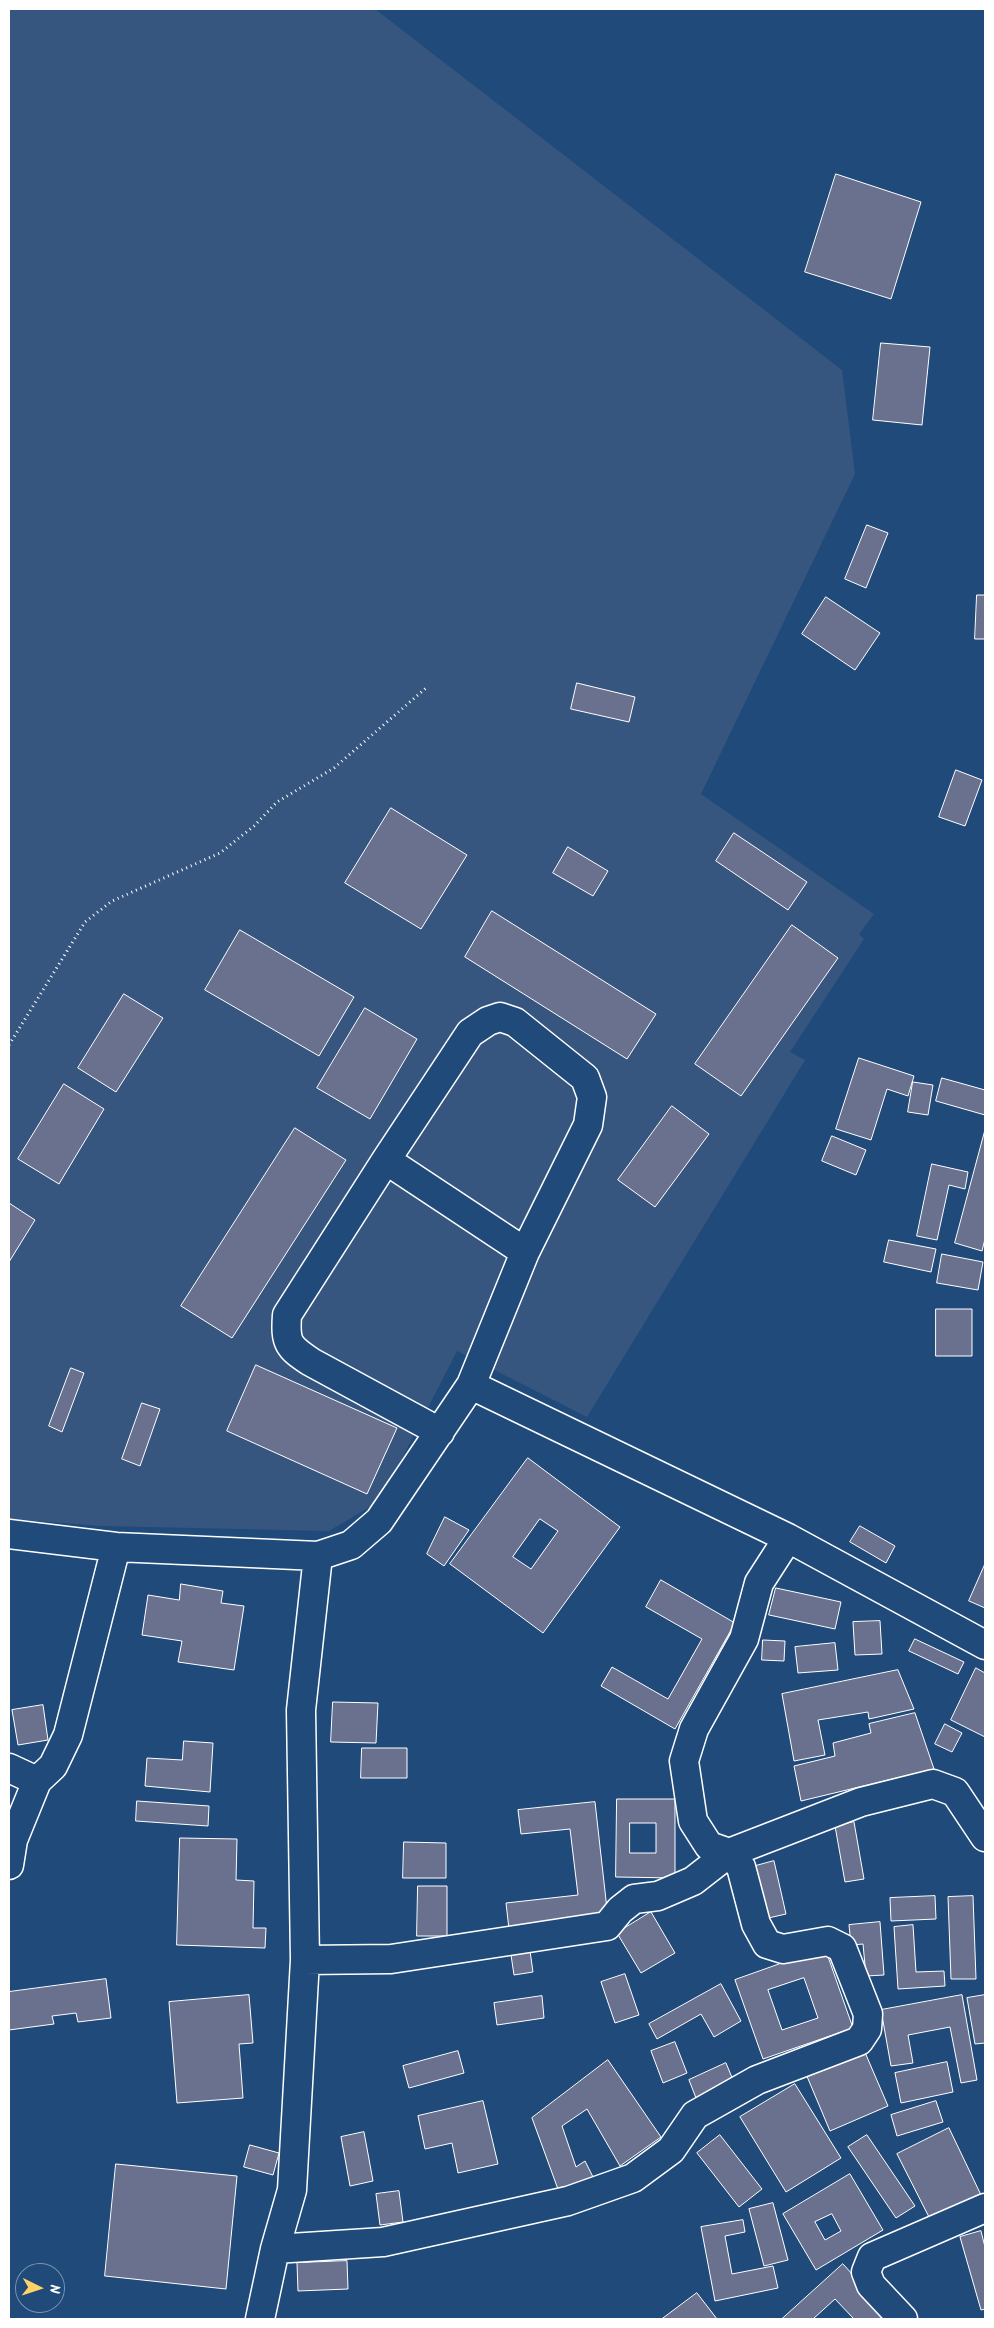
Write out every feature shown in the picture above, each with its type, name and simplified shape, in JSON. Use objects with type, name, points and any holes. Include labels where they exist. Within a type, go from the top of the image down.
[{"type":"street","points":[[9,1534],[116,1548],[318,1556],[351,1545],[379,1521],[440,1432],[471,1385],[524,1252],[588,1125],[592,1097],[585,1078],[515,1022],[500,1017],[488,1021],[470,1033],[287,1315],[286,1335],[291,1349],[311,1362],[440,1432]]},
{"type":"street","points":[[386,1160],[524,1252]]},
{"type":"street","points":[[471,1385],[788,1538],[985,1645]]},
{"type":"street","points":[[275,2249],[383,2242],[568,2201],[633,2178],[671,2150],[695,2116],[757,2080],[859,2041],[867,2029],[868,2014],[842,1948],[828,1941],[783,1949],[767,1944],[756,1924],[741,1867],[729,1853],[709,1846],[693,1821],[684,1761],[694,1729],[744,1638],[759,1583],[788,1538]]},
{"type":"street","points":[[9,1865],[14,1840],[37,1781],[53,1766],[68,1735],[116,1548]]},
{"type":"street","points":[[260,2319],[275,2249],[292,2190],[305,1960],[301,1710],[318,1556]]},
{"type":"street","points":[[9,1768],[37,1781]]},
{"type":"street","points":[[305,1960],[391,1959],[607,1926],[620,1910],[634,1899],[658,1896],[692,1881],[729,1853],[861,1802],[933,1784],[955,1792],[985,1837]]},
{"type":"street","points":[[903,2319],[871,2285],[866,2272],[872,2257],[985,2208]]},
{"type":"path","points":[[9,1045],[85,922],[112,901],[220,853],[254,826],[277,802],[334,768],[426,688]]},
{"type":"shaded area","points":[[9,9],[375,9],[842,370],[855,474],[701,794],[874,914],[859,934],[864,939],[790,1052],[805,1060],[587,1417],[457,1351],[380,1501],[329,1531],[103,1526],[9,1519]]},
{"type":"building","points":[[836,174],[921,202],[891,299],[805,272]]},
{"type":"building","points":[[881,343],[930,347],[922,425],[873,420]]},
{"type":"building","points":[[867,525],[888,533],[866,588],[845,579]]},
{"type":"building","points":[[977,595],[985,595],[985,639],[975,639]]},
{"type":"building","points":[[826,597],[880,633],[855,670],[802,634]]},
{"type":"building","points":[[577,683],[635,697],[629,722],[571,709]]},
{"type":"building","points":[[956,770],[982,780],[965,826],[939,817]]},
{"type":"building","points":[[391,808],[467,855],[421,929],[345,883]]},
{"type":"building","points":[[734,833],[807,882],[788,910],[716,861]]},
{"type":"building","points":[[568,847],[608,871],[593,896],[553,873]]},
{"type":"building","points":[[492,911],[656,1014],[627,1059],[465,957]]},
{"type":"building","points":[[792,925],[838,958],[741,1096],[695,1064]]},
{"type":"building","points":[[240,930],[354,997],[319,1056],[205,990]]},
{"type":"building","points":[[124,994],[163,1018],[116,1092],[78,1068]]},
{"type":"building","points":[[365,1008],[417,1039],[370,1119],[317,1088]]},
{"type":"building","points":[[859,1058],[914,1076],[908,1096],[887,1089],[871,1140],[836,1129]]},
{"type":"building","points":[[942,1078],[985,1090],[985,1115],[936,1101]]},
{"type":"building","points":[[913,1082],[933,1085],[928,1115],[908,1112]]},
{"type":"building","points":[[64,1084],[104,1109],[59,1184],[18,1159]]},
{"type":"building","points":[[672,1106],[709,1134],[655,1207],[618,1180]]},
{"type":"building","points":[[295,1128],[346,1160],[232,1338],[181,1306]]},
{"type":"building","points":[[985,1130],[985,1239],[982,1251],[955,1243]]},
{"type":"building","points":[[832,1136],[866,1150],[856,1175],[822,1161]]},
{"type":"building","points":[[932,1164],[968,1172],[965,1189],[949,1185],[937,1240],[917,1236]]},
{"type":"building","points":[[9,1203],[35,1220],[9,1262]]},
{"type":"building","points":[[889,1240],[936,1249],[931,1272],[884,1262]]},
{"type":"building","points":[[942,1254],[983,1262],[978,1290],[937,1283]]},
{"type":"building","points":[[936,1309],[972,1309],[972,1356],[936,1356]]},
{"type":"building","points":[[256,1365],[397,1428],[367,1494],[227,1431]]},
{"type":"building","points":[[71,1368],[84,1373],[62,1432],[49,1426]]},
{"type":"building","points":[[142,1403],[160,1409],[140,1466],[122,1459]]},
{"type":"building","points":[[528,1458],[620,1527],[543,1633],[450,1564]],"holes":[[[540,1519],[558,1531],[531,1569],[513,1557]]]},
{"type":"building","points":[[445,1517],[469,1530],[444,1566],[427,1554]]},
{"type":"building","points":[[860,1526],[895,1546],[886,1563],[850,1542]]},
{"type":"building","points":[[985,1564],[985,1608],[969,1601]]},
{"type":"building","points":[[661,1580],[735,1623],[675,1729],[601,1686],[612,1667],[668,1699],[702,1639],[646,1607]]},
{"type":"building","points":[[181,1584],[223,1591],[221,1603],[244,1606],[234,1670],[178,1662],[182,1641],[142,1635],[148,1595],[179,1600]]},
{"type":"building","points":[[776,1588],[841,1602],[835,1629],[769,1615]]},
{"type":"building","points":[[880,1621],[882,1654],[855,1655],[853,1622]]},
{"type":"building","points":[[915,1639],[964,1662],[958,1674],[909,1651]]},
{"type":"building","points":[[763,1640],[785,1641],[784,1661],[762,1660]]},
{"type":"building","points":[[835,1643],[838,1670],[798,1673],[795,1647]]},
{"type":"building","points":[[976,1668],[985,1673],[985,1737],[951,1720]]},
{"type":"building","points":[[898,1670],[914,1709],[869,1719],[868,1712],[818,1720],[825,1755],[794,1761],[782,1694]]},
{"type":"building","points":[[333,1702],[378,1703],[376,1743],[331,1742]]},
{"type":"building","points":[[43,1705],[48,1740],[18,1745],[12,1710]]},
{"type":"building","points":[[915,1713],[934,1769],[801,1801],[794,1766],[835,1756],[833,1743],[871,1733],[869,1724]]},
{"type":"building","points":[[945,1724],[962,1733],[952,1752],[935,1744]]},
{"type":"building","points":[[184,1741],[213,1743],[210,1792],[145,1786],[147,1758],[182,1760]]},
{"type":"building","points":[[362,1748],[407,1748],[407,1778],[361,1778]]},
{"type":"building","points":[[617,1799],[675,1799],[675,1878],[616,1877]],"holes":[[[630,1823],[656,1823],[656,1853],[630,1853]]]},
{"type":"building","points":[[137,1801],[209,1806],[208,1826],[136,1821]]},
{"type":"building","points":[[595,1802],[608,1918],[509,1929],[506,1903],[578,1895],[570,1829],[521,1834],[518,1810]]},
{"type":"building","points":[[854,1822],[864,1879],[845,1882],[835,1826]]},
{"type":"building","points":[[180,1838],[237,1839],[236,1880],[254,1881],[253,1928],[266,1928],[265,1948],[177,1945]]},
{"type":"building","points":[[404,1842],[446,1843],[446,1878],[403,1878]]},
{"type":"building","points":[[774,1861],[786,1914],[764,1919],[752,1867]]},
{"type":"building","points":[[418,1886],[447,1886],[447,1936],[417,1936]]},
{"type":"building","points":[[935,1896],[936,1919],[891,1921],[890,1898]]},
{"type":"building","points":[[973,1896],[976,1979],[951,1979],[948,1897]]},
{"type":"building","points":[[651,1912],[675,1953],[641,1973],[617,1933]]},
{"type":"building","points":[[880,1922],[884,1975],[866,1976],[863,1944],[851,1945],[849,1925]]},
{"type":"building","points":[[913,1925],[916,1972],[944,1971],[945,1986],[898,1989],[894,1927]]},
{"type":"building","points":[[825,1948],[853,2028],[763,2059],[735,1980]],"holes":[[[804,1978],[818,2018],[782,2030],[768,1990]]]},
{"type":"building","points":[[530,1951],[533,1972],[514,1975],[511,1955]]},
{"type":"building","points":[[625,1974],[639,2015],[615,2023],[601,1982]]},
{"type":"building","points":[[106,1979],[111,2018],[78,2022],[76,2013],[52,2016],[54,2024],[9,2030],[9,1992]]},
{"type":"building","points":[[721,1984],[741,2021],[714,2037],[701,2014],[657,2039],[649,2024]]},
{"type":"building","points":[[249,1995],[253,2043],[239,2044],[243,2098],[177,2103],[169,2002]]},
{"type":"building","points":[[962,1995],[977,2080],[961,2083],[950,2027],[908,2035],[913,2063],[891,2066],[881,2010]]},
{"type":"building","points":[[985,1995],[985,2043],[975,2044],[967,1998]]},
{"type":"building","points":[[542,1996],[544,2018],[497,2025],[494,2003]]},
{"type":"building","points":[[675,2042],[687,2073],[663,2083],[651,2051]]},
{"type":"building","points":[[864,2050],[888,2106],[830,2131],[806,2074]]},
{"type":"building","points":[[458,2051],[464,2073],[409,2088],[403,2066]]},
{"type":"building","points":[[608,2060],[661,2137],[620,2166],[587,2109],[562,2126],[576,2167],[585,2161],[593,2177],[559,2192],[532,2118]]},
{"type":"building","points":[[947,2062],[953,2092],[901,2103],[895,2073]]},
{"type":"building","points":[[726,2063],[733,2080],[696,2098],[689,2080]]},
{"type":"building","points":[[795,2084],[841,2158],[786,2192],[740,2117]]},
{"type":"building","points":[[483,2101],[498,2164],[458,2173],[452,2143],[425,2149],[418,2116]]},
{"type":"building","points":[[936,2101],[943,2122],[897,2136],[891,2115]]},
{"type":"building","points":[[949,2128],[981,2195],[931,2221],[897,2154]]},
{"type":"building","points":[[364,2132],[373,2181],[350,2186],[341,2137]]},
{"type":"building","points":[[720,2135],[762,2189],[739,2207],[697,2153]]},
{"type":"building","points":[[867,2135],[915,2206],[896,2218],[848,2147]]},
{"type":"building","points":[[250,2145],[279,2153],[273,2175],[244,2167]]},
{"type":"building","points":[[116,2164],[237,2176],[226,2289],[105,2276]]},
{"type":"building","points":[[850,2174],[883,2230],[816,2270],[783,2214]],"holes":[[[832,2214],[841,2231],[825,2240],[815,2222]]]},
{"type":"building","points":[[399,2191],[403,2222],[380,2225],[376,2194]]},
{"type":"building","points":[[773,2203],[788,2260],[764,2266],[749,2209]]},
{"type":"building","points":[[743,2220],[745,2232],[725,2236],[732,2274],[773,2266],[778,2288],[715,2301],[701,2227]]},
{"type":"building","points":[[981,2231],[985,2247],[985,2309],[981,2310],[960,2237]]},
{"type":"building","points":[[347,2261],[348,2289],[298,2291],[297,2263]]},
{"type":"building","points":[[843,2264],[893,2319],[854,2319],[835,2299],[813,2319],[782,2319]]},
{"type":"building","points":[[697,2293],[717,2319],[662,2319]]}]
